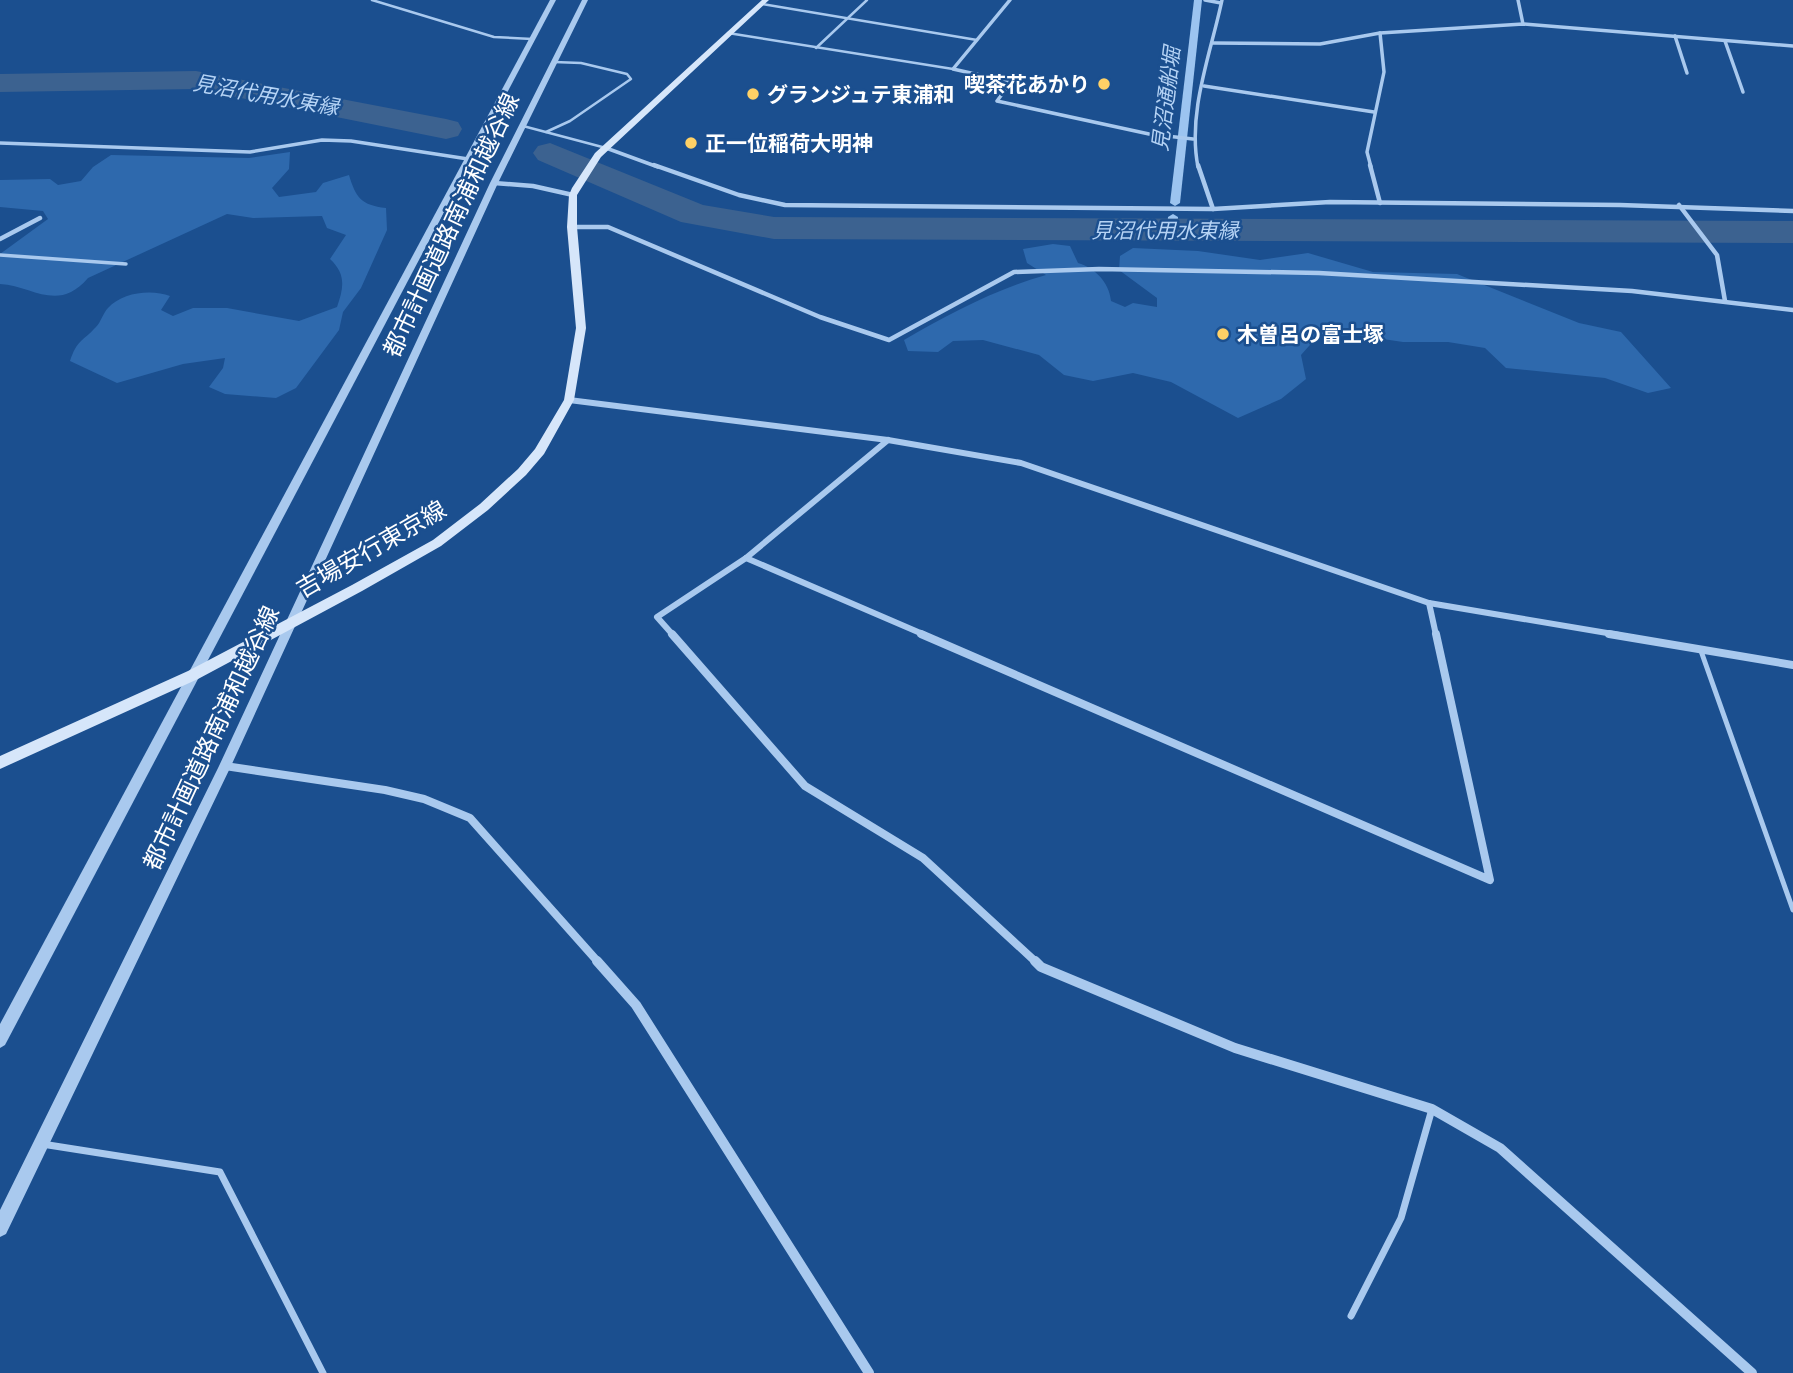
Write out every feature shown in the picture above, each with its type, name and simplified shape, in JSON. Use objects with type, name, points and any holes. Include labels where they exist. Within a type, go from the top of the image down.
[{"type":"main road","points":[[574,192],[602,151],[764,2]]},
{"type":"main road","name":"吉場安行東京線","points":[[0,763],[193,675],[437,542],[484,507],[540,451],[569,400],[581,328],[572,227],[574,192]]},
{"type":"street","name":"都市計画道路南浦和越谷線","points":[[0,1040],[553,0]]},
{"type":"street","name":"都市計画道路南浦和越谷線","points":[[0,1228],[225,766],[494,183],[584,0]]},
{"type":"street","points":[[1010,0],[953,69],[1011,82],[997,101],[1150,134],[1193,139]]},
{"type":"street","points":[[1205,0],[1222,1],[1193,139],[1200,188],[1213,209]]},
{"type":"street","points":[[1518,0],[1523,23]]},
{"type":"street","points":[[1213,43],[1320,44],[1380,33],[1523,23],[1793,46]]},
{"type":"street","points":[[1380,33],[1384,72],[1367,152],[1380,203]]},
{"type":"street","points":[[1675,36],[1687,73]]},
{"type":"street","points":[[1725,41],[1743,92]]},
{"type":"street","points":[[1204,86],[1374,112]]},
{"type":"street","points":[[0,142],[159,151],[250,152],[322,140],[468,159]]},
{"type":"street","points":[[602,151],[713,190],[749,200],[785,205],[1213,209],[1241,205],[1380,203],[1679,205],[1793,211]]},
{"type":"street","points":[[494,183],[574,192]]},
{"type":"street","points":[[1679,205],[1717,255],[1725,301]]},
{"type":"street","points":[[0,239],[40,218]]},
{"type":"street","points":[[572,227],[608,228],[820,317],[889,340],[1014,272],[1099,269],[1319,273],[1632,291],[1793,310]]},
{"type":"street","points":[[569,400],[888,440],[1021,463],[1429,603],[1793,665]]},
{"type":"street","points":[[888,440],[746,558],[657,617],[805,786],[923,858],[1041,967],[1236,1048],[1432,1110],[1500,1148],[1752,1373]]},
{"type":"street","points":[[746,558],[1490,880],[1429,603]]},
{"type":"street","points":[[225,766],[385,790],[424,799],[470,818],[636,1005],[869,1373]]},
{"type":"lane","points":[[372,0],[494,37],[532,39]]},
{"type":"lane","points":[[816,48],[867,0]]},
{"type":"lane","points":[[764,2],[846,19],[977,40]]},
{"type":"lane","points":[[728,33],[953,69]]},
{"type":"lane","points":[[546,132],[570,121],[631,79],[627,74],[581,63],[554,62]]},
{"type":"lane","points":[[523,126],[602,151]]},
{"type":"lane","points":[[0,256],[39,256],[126,264]]},
{"type":"lane","points":[[1700,651],[1793,910]]},
{"type":"lane","points":[[1351,1316],[1401,1218],[1432,1110]]},
{"type":"lane","points":[[41,1144],[220,1172],[323,1373]]},
{"type":"shaded area","points":[[290,152],[289,169],[272,188],[279,197],[316,192],[323,183],[349,175],[361,199],[371,205],[386,208],[387,230],[361,288],[343,312],[339,330],[296,388],[276,398],[225,394],[209,387],[223,368],[225,358],[183,364],[117,383],[70,361],[78,345],[98,325],[108,308],[121,298],[137,293],[170,296],[161,310],[173,316],[193,308],[227,308],[299,321],[337,307],[342,281],[339,270],[330,259],[346,235],[327,228],[322,216],[253,218],[227,214],[88,278],[66,294],[45,295],[0,284],[0,254],[48,219],[43,211],[0,207],[0,180],[50,179],[58,185],[81,181],[93,167],[111,155],[249,158]]},
{"type":"shaded area","points":[[1053,244],[1070,246],[1078,263],[1090,268],[1104,282],[1111,301],[1125,307],[1133,303],[1157,307],[1157,298],[1119,270],[1120,256],[1133,248],[1198,251],[1260,260],[1308,253],[1373,272],[1457,274],[1579,323],[1621,332],[1671,388],[1648,393],[1605,378],[1506,368],[1485,348],[1448,342],[1403,342],[1356,335],[1317,337],[1301,355],[1306,379],[1281,399],[1238,418],[1171,382],[1133,373],[1093,381],[1064,375],[1039,355],[983,340],[953,341],[938,352],[908,351],[904,340],[938,321],[991,295],[1046,275],[1027,263],[1023,249]]},
{"type":"waterway","name":"見沼通船堀","points":[[1175,203],[1198,0]]},
{"type":"waterway","name":"見沼代用水東縁","points":[[0,83],[196,80],[446,129]]},
{"type":"waterway","name":"見沼代用水東縁","points":[[550,153],[694,214],[774,228],[1793,232]]},
{"type":"waterway","name":"見沼通船堀","points":[[1172,232],[1173,217]]},
{"type":"place","name":"喫茶花あかり","points":[[1104,84]]},
{"type":"place","name":"グランジュテ東浦和","points":[[753,94]]},
{"type":"place","name":"正一位稲荷大明神","points":[[691,143]]},
{"type":"place","name":"木曽呂の富士塚","points":[[1223,334]]}]
